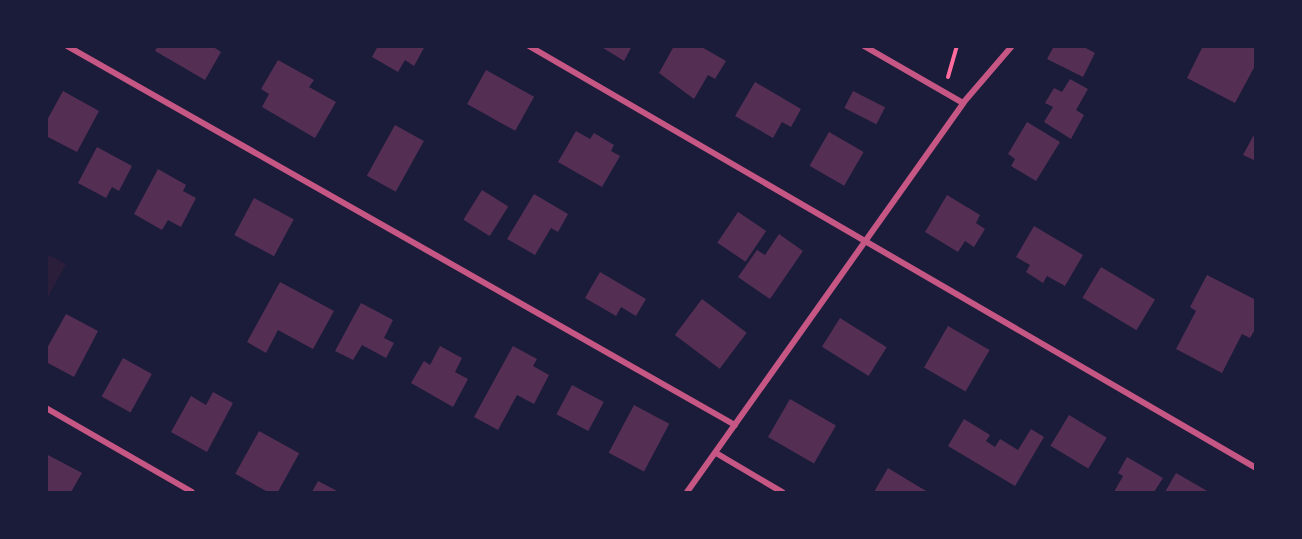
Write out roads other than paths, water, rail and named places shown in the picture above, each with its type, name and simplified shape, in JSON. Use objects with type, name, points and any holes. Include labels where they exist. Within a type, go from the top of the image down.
[{"type":"street","points":[[67,46],[735,425]]},
{"type":"street","points":[[529,46],[1256,468]]},
{"type":"street","points":[[864,46],[963,103]]},
{"type":"street","points":[[687,492],[963,103],[1012,46]]},
{"type":"street","points":[[46,408],[192,492]]},
{"type":"street","points":[[716,453],[782,492]]}]
